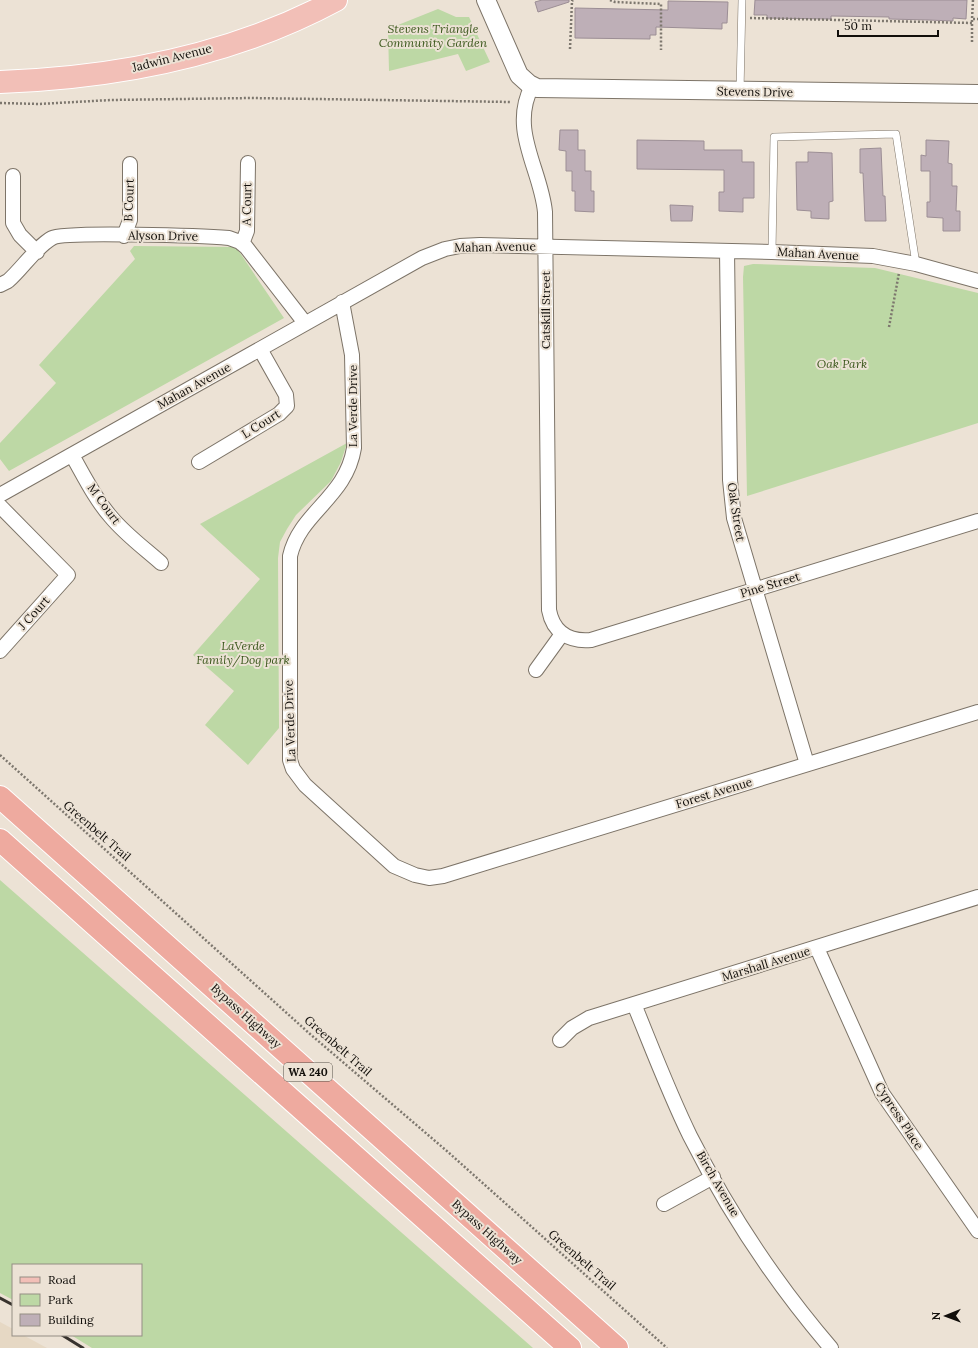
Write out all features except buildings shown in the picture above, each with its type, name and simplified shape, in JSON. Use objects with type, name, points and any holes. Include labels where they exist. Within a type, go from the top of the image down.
[{"type":"highway","name":"Bypass Highway","points":[[0,797],[617,1348]]},
{"type":"highway","name":"WA 240","points":[[0,840],[570,1348]]},
{"type":"main road","name":"Jadwin Avenue","points":[[0,82],[69,78],[149,65],[210,50],[270,30],[336,0]]},
{"type":"street","points":[[486,0],[515,67],[524,81],[532,86]]},
{"type":"street","name":"Stevens Drive","points":[[532,86],[550,88],[740,92],[978,94]]},
{"type":"street","name":"Catskill Street","points":[[532,86],[524,108],[524,129],[527,150],[540,182],[544,202],[546,247],[549,610],[553,622],[562,634]]},
{"type":"street","name":"A Court","points":[[242,244],[247,231],[248,163]]},
{"type":"street","name":"B Court","points":[[124,236],[130,220],[130,164]]},
{"type":"street","points":[[13,176],[13,223],[20,235],[37,252]]},
{"type":"street","name":"Alyson Drive","points":[[0,284],[12,278],[47,241],[55,236],[219,237],[235,240],[242,244]]},
{"type":"street","points":[[242,244],[305,323]]},
{"type":"street","name":"Mahan Avenue","points":[[0,495],[342,302],[422,258],[445,249],[460,246],[480,245],[874,256],[916,264],[978,281]]},
{"type":"street","name":"Oak Street","points":[[727,251],[731,498],[741,545],[807,764]]},
{"type":"street","name":"La Verde Drive","points":[[342,302],[352,355],[354,448],[351,462],[345,476],[336,491],[301,531],[293,544],[290,556],[290,760],[293,770],[305,785],[394,866],[409,874],[422,877],[435,877],[451,874]]},
{"type":"street","name":"L Court","points":[[199,462],[279,414],[287,406],[286,394],[260,349]]},
{"type":"street","name":"M Court","points":[[72,455],[93,493],[107,513],[161,563]]},
{"type":"street","name":"J Court","points":[[0,506],[68,576],[0,651]]},
{"type":"street","name":"Pine Street","points":[[562,634],[573,639],[591,640],[978,521]]},
{"type":"street","points":[[536,670],[562,634]]},
{"type":"street","name":"Forest Avenue","points":[[451,874],[978,712]]},
{"type":"street","name":"Marshall Avenue","points":[[560,1040],[572,1028],[589,1018],[978,897]]},
{"type":"street","name":"Cypress Place","points":[[817,948],[882,1093],[978,1232]]},
{"type":"street","name":"Birch Avenue","points":[[634,1004],[690,1134],[713,1177],[764,1260],[812,1326],[831,1348]]},
{"type":"street","points":[[664,1204],[713,1177]]},
{"type":"lane","points":[[740,92],[742,0]]},
{"type":"lane","points":[[772,252],[774,137],[896,134],[916,264]]},
{"type":"path","points":[[570,49],[572,0]]},
{"type":"path","points":[[610,0],[615,2],[652,1],[659,3],[661,7],[661,50]]},
{"type":"path","points":[[972,42],[973,0]]},
{"type":"path","points":[[750,12],[749,18],[972,23]]},
{"type":"path","points":[[972,19],[978,19]]},
{"type":"path","points":[[0,103],[39,104],[111,100],[250,98],[511,102]]},
{"type":"path","points":[[889,327],[899,272]]},
{"type":"path","name":"Greenbelt Trail","points":[[0,756],[310,1034],[448,1152],[667,1348]]},
{"type":"shaded area","points":[[0,1322],[12,1328],[12,1336],[25,1336],[47,1348],[0,1348]]},
{"type":"green space","name":"Stevens Triangle Community Garden","points":[[438,9],[456,17],[469,17],[490,62],[466,71],[458,54],[389,71],[388,29]]},
{"type":"green space","points":[[134,246],[236,247],[284,318],[9,471],[0,459],[0,443],[56,383],[39,365],[135,259],[130,251]]},
{"type":"green space","name":"Oak Park","points":[[753,264],[875,268],[978,293],[978,423],[747,496],[743,277],[744,266]]},
{"type":"green space","name":"LaVerde Family/Dog park","points":[[347,443],[341,462],[331,481],[296,515],[280,542],[278,558],[279,728],[248,765],[205,725],[234,691],[193,655],[260,579],[200,524]]},
{"type":"green space","points":[[0,880],[533,1348],[92,1348],[73,1336],[142,1336],[142,1264],[12,1264],[12,1299],[0,1293]]},
{"type":"railway","points":[[0,1298],[12,1304]]},
{"type":"railway","points":[[64,1336],[83,1348]]}]
